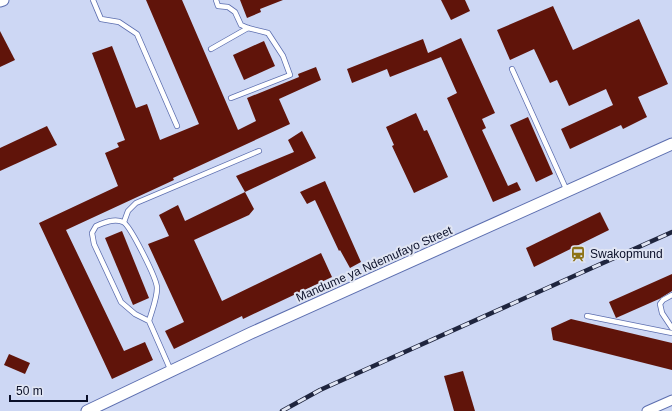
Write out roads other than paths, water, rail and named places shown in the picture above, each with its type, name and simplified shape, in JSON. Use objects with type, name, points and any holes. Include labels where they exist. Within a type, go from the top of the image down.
[{"type":"street","name":"Mandume ya Ndemufayo Street","points":[[87,411],[251,333],[672,144]]},
{"type":"street","points":[[648,411],[672,400]]},
{"type":"lane","points":[[93,0],[101,18],[119,22],[137,34],[177,126]]},
{"type":"lane","points":[[216,0],[218,6],[228,7],[235,12],[241,24],[248,28],[268,33],[283,56],[290,75],[231,98]]},
{"type":"lane","points":[[210,49],[248,28]]},
{"type":"lane","points":[[512,69],[567,191]]},
{"type":"lane","points":[[124,222],[128,211],[136,203],[259,151]]},
{"type":"lane","points":[[149,321],[135,314],[121,302],[94,244],[92,233],[96,226],[106,222],[124,222],[154,277],[157,286],[156,296],[149,321],[171,371]]},
{"type":"lane","points":[[672,295],[663,300],[660,304],[662,313],[672,328]]},
{"type":"lane","points":[[587,316],[672,333]]},
{"type":"railway","points":[[282,411],[320,390],[672,232]]},
{"type":"place","name":"Swakopmund","points":[[578,254]]}]
